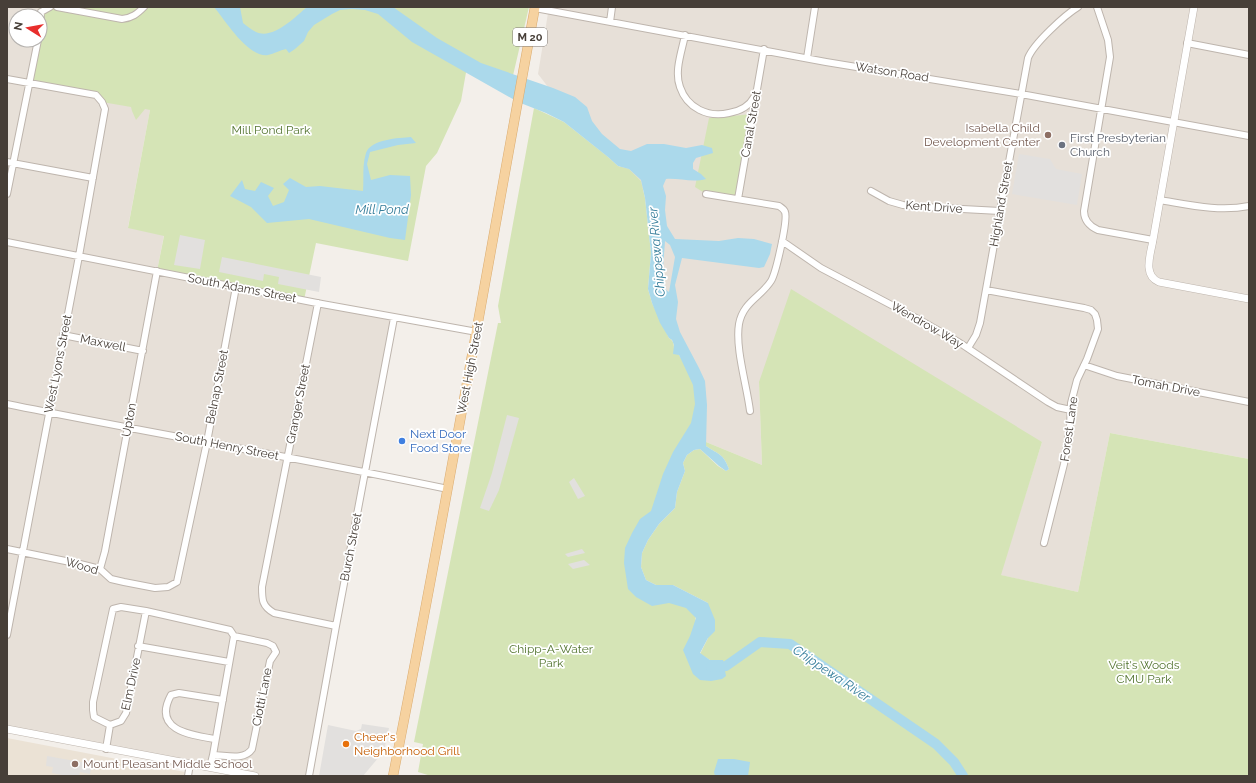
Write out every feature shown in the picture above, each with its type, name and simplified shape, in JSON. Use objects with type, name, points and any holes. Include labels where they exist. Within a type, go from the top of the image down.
[{"type":"main road","name":"West High Street","points":[[393,776],[448,489],[535,8]]},
{"type":"street","points":[[57,7],[122,19],[130,18],[144,7]]},
{"type":"street","points":[[610,22],[612,7]]},
{"type":"street","points":[[807,58],[815,7]]},
{"type":"street","name":"Highland Street","points":[[968,348],[979,327],[1021,94],[1030,54],[1038,42],[1070,9],[1078,7]]},
{"type":"street","points":[[1097,7],[1108,40],[1110,57],[1084,211],[1086,220],[1090,225],[1098,230],[1153,240]]},
{"type":"street","points":[[1194,7],[1149,268],[1152,278],[1162,283],[1249,299]]},
{"type":"street","name":"Watson Road","points":[[535,8],[807,58],[1102,108],[1249,136]]},
{"type":"street","points":[[685,35],[678,68],[678,81],[685,98],[695,108],[715,115],[735,112],[748,106],[756,94]]},
{"type":"street","points":[[1187,43],[1249,54]]},
{"type":"street","points":[[7,194],[37,48]]},
{"type":"street","name":"Canal Street","points":[[738,199],[764,49]]},
{"type":"street","points":[[7,79],[30,83]]},
{"type":"street","name":"West Lyons Street","points":[[7,635],[79,256],[105,109],[102,102],[96,95],[30,83]]},
{"type":"street","points":[[7,162],[93,178]]},
{"type":"street","name":"Kent Drive","points":[[871,191],[889,201],[903,205],[925,208],[1000,211]]},
{"type":"street","points":[[706,194],[775,206],[783,209],[785,212],[786,217],[782,240],[773,278],[766,288],[746,307],[739,324],[739,348],[750,411]]},
{"type":"street","points":[[1160,200],[1213,208],[1249,206]]},
{"type":"street","name":"Wendrow Way","points":[[782,240],[821,268],[918,319],[968,348],[1048,402],[1057,407],[1071,410]]},
{"type":"street","name":"South Adams Street","points":[[7,242],[394,318],[477,332]]},
{"type":"street","name":"Upton","points":[[100,569],[105,551],[157,271]]},
{"type":"street","name":"Belnap Street","points":[[177,582],[207,442],[236,287]]},
{"type":"street","name":"Forest Lane","points":[[986,290],[1084,308],[1093,312],[1097,318],[1097,331],[1077,380],[1071,410],[1064,464],[1044,543]]},
{"type":"street","name":"Granger Street","points":[[318,303],[262,587],[262,600],[267,609],[274,613],[336,626]]},
{"type":"street","name":"Burch Street","points":[[309,776],[394,318]]},
{"type":"street","name":"Maxwell","points":[[63,335],[143,351]]},
{"type":"street","name":"Tomah Drive","points":[[1084,364],[1117,376],[1249,402]]},
{"type":"street","name":"South Henry Street","points":[[7,404],[128,428],[365,471],[448,489]]},
{"type":"street","name":"Wood","points":[[7,549],[100,569],[111,578],[124,582],[155,588],[168,587],[177,582]]},
{"type":"street","points":[[106,749],[110,725],[94,717],[93,710],[113,608],[121,607],[146,611],[230,630],[234,636],[210,767]]},
{"type":"street","name":"Elm Drive","points":[[110,725],[121,721],[126,713],[146,611]]},
{"type":"street","name":"Ciotti Lane","points":[[213,755],[242,756],[248,754],[252,749],[270,661],[276,652],[273,646],[267,643],[234,636]]},
{"type":"street","points":[[138,646],[229,662]]},
{"type":"street","points":[[216,740],[190,735],[176,729],[166,718],[166,703],[171,695],[179,693],[223,700]]},
{"type":"street","points":[[7,729],[106,749],[255,776]]},
{"type":"street","points":[[188,776],[190,764]]},
{"type":"shaded area","points":[[7,7],[38,7],[8,8],[8,48],[48,48],[48,46],[150,110],[128,227],[164,235],[157,271],[394,318],[309,776],[254,776],[7,729]]},
{"type":"shaded area","points":[[549,7],[1249,7],[1249,459],[1110,433],[1078,592],[1000,575],[1042,442],[759,382],[762,465],[706,442],[705,400],[659,301],[651,197],[572,118],[538,74]]},
{"type":"shaded area","points":[[1019,154],[1050,159],[1056,169],[1082,174],[1077,205],[1012,194]]},
{"type":"shaded area","points":[[180,235],[205,240],[200,269],[174,265]]},
{"type":"shaded area","points":[[222,257],[321,277],[319,292],[278,284],[279,277],[264,274],[263,281],[219,272]]},
{"type":"shaded area","points":[[507,415],[519,418],[499,490],[489,511],[480,508],[492,473]]},
{"type":"shaded area","points":[[574,478],[585,496],[578,499],[569,482]]},
{"type":"shaded area","points":[[582,549],[585,553],[568,557],[565,554]]},
{"type":"shaded area","points":[[584,560],[590,565],[573,569],[568,564]]},
{"type":"shaded area","points":[[362,724],[389,728],[384,751],[363,776],[319,776],[328,725],[356,731],[361,729]]},
{"type":"shaded area","name":"Mount Pleasant Middle School","points":[[7,738],[185,772],[184,776],[7,776]]},
{"type":"shaded area","points":[[47,756],[92,764],[90,774],[80,772],[79,776],[67,776],[52,773],[53,767],[46,766]]},
{"type":"green space","name":"Mill Pond Park","points":[[529,7],[511,84],[468,61],[461,101],[437,153],[426,166],[408,261],[316,243],[304,300],[157,271],[164,236],[128,228],[150,110],[145,109],[136,120],[131,107],[102,102],[96,95],[30,83],[38,48],[48,48],[48,8],[39,8]]},
{"type":"green space","points":[[534,108],[564,122],[618,166],[629,169],[641,181],[645,198],[651,253],[648,289],[652,303],[669,338],[673,342],[674,350],[679,355],[705,400],[632,557],[645,585],[695,602],[697,661],[723,660],[710,660],[700,654],[708,638],[708,603],[673,585],[656,585],[646,580],[641,567],[642,553],[648,540],[659,524],[675,508],[677,492],[685,471],[683,463],[687,455],[694,450],[700,449],[718,466],[726,471],[729,469],[723,457],[706,446],[706,442],[762,465],[759,382],[791,289],[1042,442],[1001,575],[1078,592],[1110,433],[1249,459],[1249,776],[431,776],[418,772],[423,744],[414,742],[498,323],[501,323],[498,306]]},
{"type":"green space","points":[[752,114],[738,199],[706,194],[695,187],[709,118]]},
{"type":"water","points":[[214,7],[240,7],[243,23],[254,31],[263,34],[269,33],[283,26],[307,7],[393,7],[437,38],[481,63],[575,97],[587,107],[592,121],[602,134],[620,149],[631,151],[647,144],[664,144],[686,148],[702,145],[712,148],[713,153],[696,158],[693,163],[693,169],[706,179],[696,181],[666,179],[663,186],[666,196],[665,210],[667,226],[675,239],[719,241],[738,238],[754,239],[772,244],[770,254],[764,267],[759,268],[682,258],[675,285],[678,302],[676,319],[680,332],[705,381],[707,405],[706,446],[723,457],[729,469],[726,471],[700,449],[694,450],[687,455],[683,463],[685,471],[677,492],[675,508],[659,524],[648,540],[642,553],[641,567],[646,580],[656,585],[673,585],[708,603],[715,620],[715,631],[708,638],[700,653],[710,660],[723,660],[726,676],[722,679],[711,681],[700,680],[693,674],[683,650],[690,636],[696,618],[686,608],[669,603],[652,606],[636,597],[628,589],[624,563],[625,548],[640,519],[651,511],[663,474],[673,452],[691,423],[695,404],[693,385],[679,355],[673,354],[674,345],[660,323],[648,289],[651,253],[645,198],[641,180],[629,169],[618,166],[564,122],[518,102],[412,42],[378,14],[365,10],[340,10],[314,25],[308,32],[304,41],[289,53],[286,49],[268,55],[253,51],[245,45]],"holes":[[[665,241],[670,245],[675,257],[669,292],[666,290],[663,266]]]},
{"type":"water","name":"Mill Pond","points":[[411,137],[416,143],[398,145],[370,152],[367,164],[371,180],[390,175],[410,176],[411,195],[405,240],[390,238],[309,219],[267,223],[251,207],[230,196],[242,180],[245,189],[255,191],[261,182],[274,188],[268,196],[273,206],[284,202],[289,190],[283,184],[290,178],[306,187],[320,186],[363,191],[364,162],[369,148],[386,140]]},
{"type":"water","points":[[718,759],[734,759],[750,762],[748,776],[715,776],[714,772]]},
{"type":"waterway","name":"Chippewa River","points":[[711,667],[726,666],[760,642],[790,644],[936,744],[954,762],[963,776]]},
{"type":"place","name":"Isabella Child Development Center","points":[[1048,135]]},
{"type":"place","name":"First Presbyterian Church","points":[[1062,145]]},
{"type":"place","name":"Next Door Food Store","points":[[402,441]]},
{"type":"place","name":"Cheer's Neighborhood Grill","points":[[346,744]]},
{"type":"place","name":"Mount Pleasant Middle School","points":[[75,764]]},
{"type":"park label","name":"Chipp-A-Water Park","points":[[551,656]]},
{"type":"park label","name":"Veit's Woods CMU Park","points":[[1144,672]]}]
